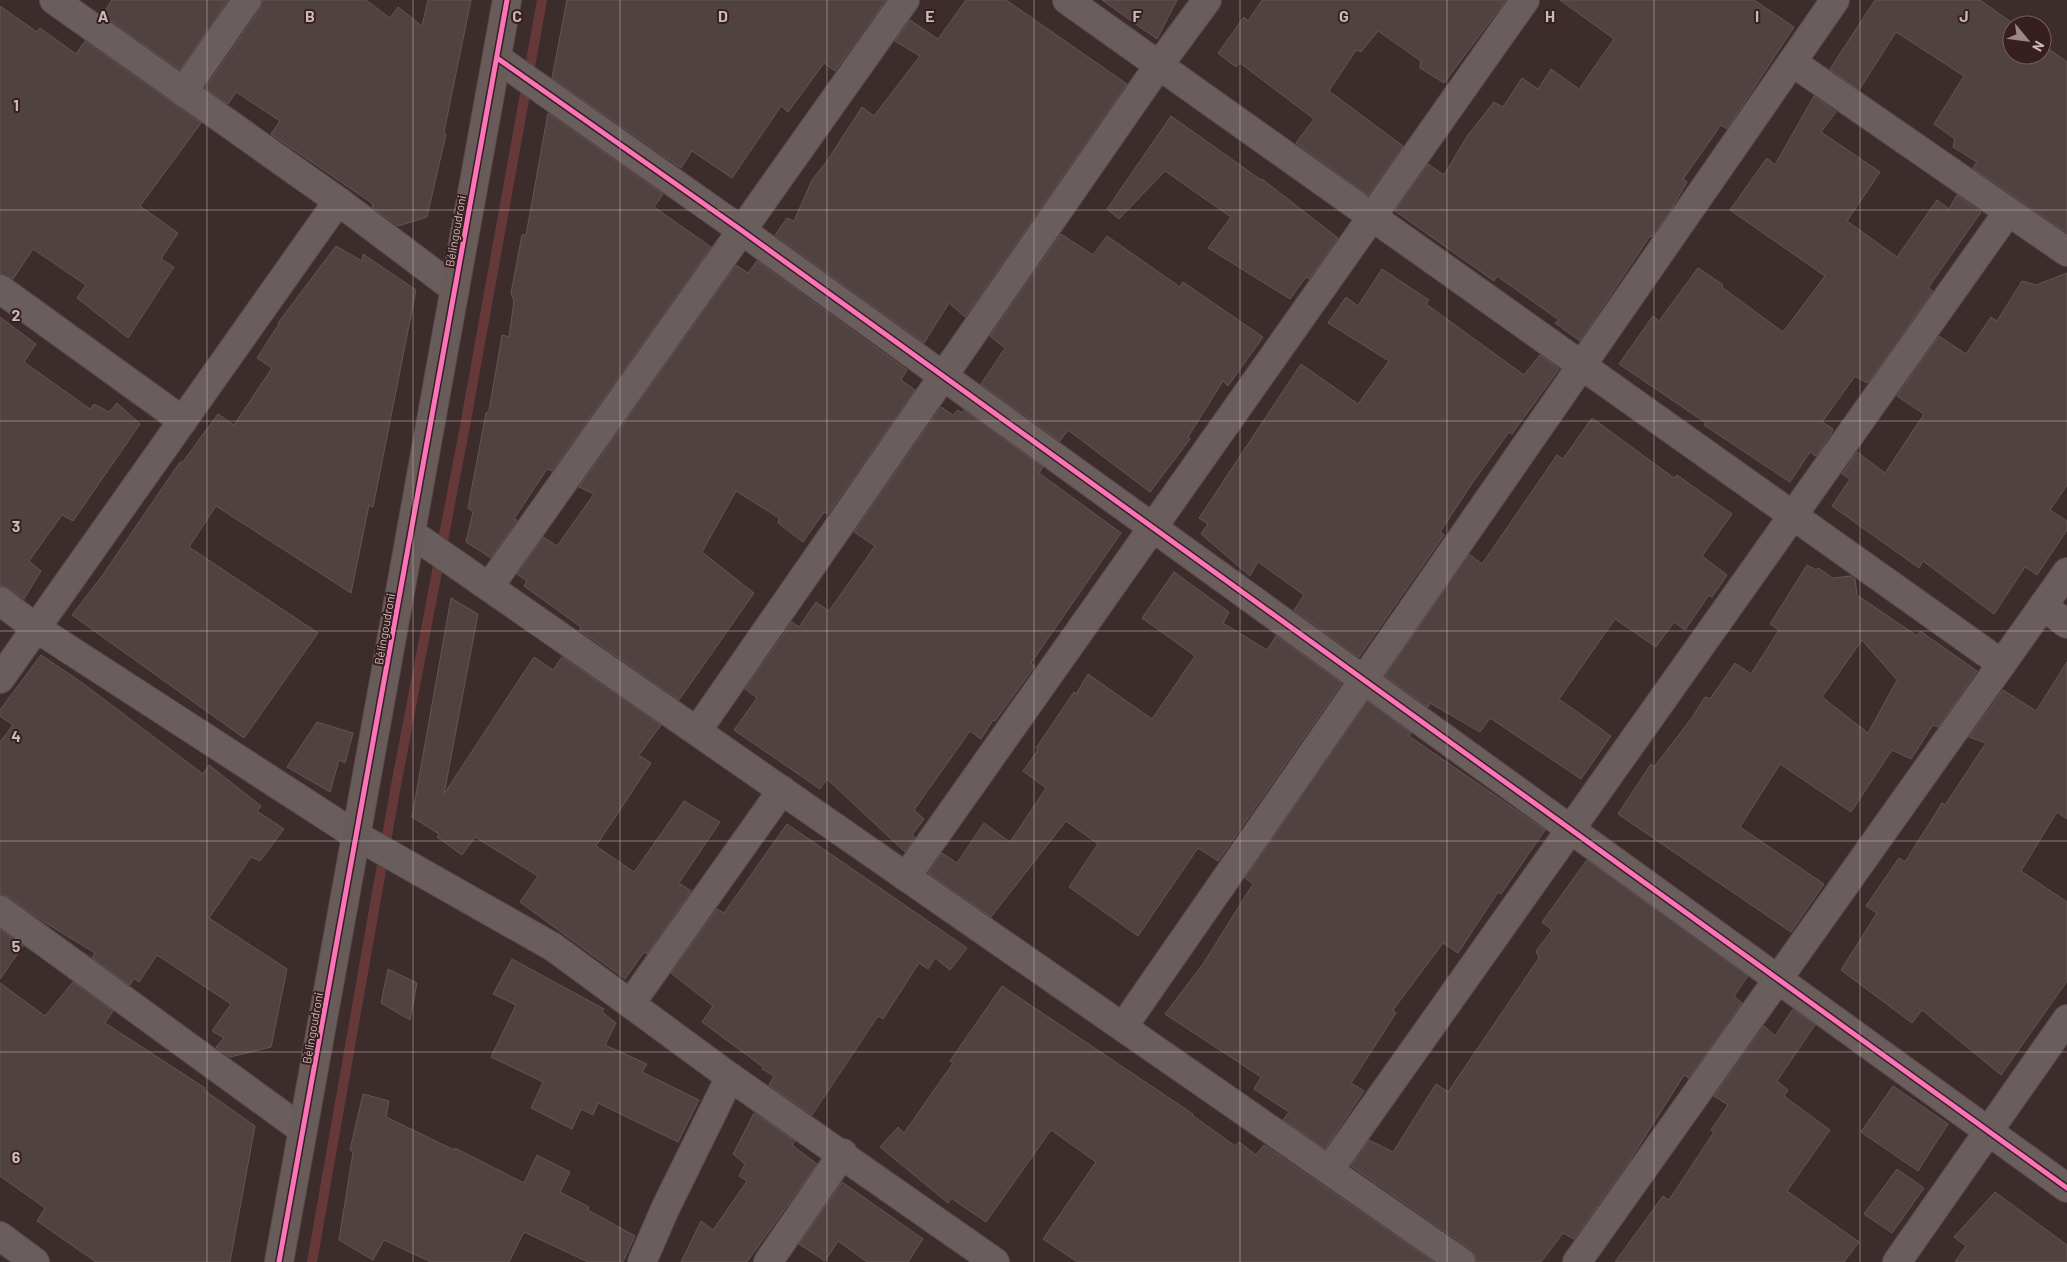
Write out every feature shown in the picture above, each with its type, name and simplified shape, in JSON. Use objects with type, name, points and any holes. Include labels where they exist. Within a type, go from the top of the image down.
[{"type":"street","points":[[54,0],[338,201],[455,289]]},
{"type":"street","points":[[184,92],[248,0]]},
{"type":"street","name":"Bélingoudroni","points":[[279,1262],[507,0]]},
{"type":"street","points":[[489,587],[905,0]]},
{"type":"street","points":[[1067,0],[2002,664]]},
{"type":"street","points":[[697,731],[1159,65],[1207,0]]},
{"type":"street","points":[[906,877],[1525,0]]},
{"type":"street","points":[[1123,1027],[1362,678],[1583,366],[1835,0]]},
{"type":"street","points":[[497,58],[742,230],[2067,1188]]},
{"type":"street","points":[[1792,62],[2067,252]]},
{"type":"street","points":[[0,679],[338,201]]},
{"type":"street","points":[[1329,1170],[2008,212]]},
{"type":"street","points":[[0,289],[183,421]]},
{"type":"street","points":[[411,533],[1461,1262]]},
{"type":"street","points":[[1577,1262],[2067,572]]},
{"type":"street","points":[[0,601],[36,628],[357,836],[553,947],[730,1077],[843,1153],[996,1262]]},
{"type":"street","points":[[2043,606],[2067,624]]},
{"type":"street","points":[[631,1003],[782,790]]},
{"type":"street","points":[[0,910],[303,1130]]},
{"type":"street","points":[[1897,1262],[2067,1019]]},
{"type":"street","points":[[642,1262],[665,1209],[730,1077]]},
{"type":"street","points":[[768,1262],[843,1153]]},
{"type":"street","points":[[0,1236],[36,1262]]},
{"type":"building","points":[[112,0],[228,0],[180,70],[102,15]]},
{"type":"building","points":[[262,0],[366,0],[390,18],[398,7],[422,26],[428,0],[471,0],[444,132],[446,134],[427,217],[398,226],[372,207],[373,204],[271,134],[280,121],[236,92],[228,104],[205,88],[260,9]]},
{"type":"building","points":[[567,0],[886,0],[835,71],[824,63],[788,112],[781,106],[732,178],[692,151],[681,168],[552,78]]},
{"type":"building","points":[[966,0],[1006,0],[1127,84],[965,317],[949,303],[924,343],[775,235],[787,218],[794,221],[812,180],[827,161],[862,107],[874,116],[920,56],[895,41],[910,20],[938,39]]},
{"type":"building","points":[[1102,0],[1177,0],[1157,39]]},
{"type":"building","points":[[1262,0],[1506,0],[1444,83],[1420,68],[1421,61],[1378,31],[1361,52],[1356,50],[1329,91],[1403,146],[1368,195],[1296,143],[1314,119],[1240,63],[1236,67],[1218,53],[1244,17],[1248,21]]},
{"type":"building","points":[[1560,0],[1754,0],[1794,27],[1727,129],[1721,125],[1683,179],[1687,182],[1669,213],[1652,237],[1650,236],[1580,341],[1555,323],[1559,320],[1497,276],[1494,281],[1395,211],[1428,164],[1444,175],[1468,135],[1494,102],[1503,107],[1522,78],[1538,89],[1551,69],[1579,89],[1614,39]]},
{"type":"building","points":[[1875,0],[1980,0],[2002,16],[2002,65],[2052,65],[2052,51],[2067,62],[2067,233],[1973,168],[1977,162],[1953,147],[1955,139],[1934,124],[1964,76],[1896,32],[1859,90],[1830,69]]},
{"type":"building","points":[[0,6],[37,32],[40,28],[76,54],[85,41],[201,123],[140,206],[178,233],[161,259],[174,267],[128,338],[77,298],[86,285],[33,249],[13,279],[0,274]]},
{"type":"building","points":[[1814,96],[1836,112],[1821,132],[1880,172],[1847,221],[1897,257],[1937,200],[1949,209],[1957,195],[1981,212],[1928,288],[1933,291],[1870,380],[1867,383],[1855,376],[1822,422],[1833,429],[1831,434],[1816,456],[1810,452],[1790,482],[1704,425],[1706,423],[1619,364],[1653,316],[1659,321],[1698,268],[1722,284],[1723,288],[1783,332],[1825,276],[1730,210],[1767,158],[1775,165]]},
{"type":"building","points":[[548,113],[663,194],[654,207],[711,247],[552,471],[547,469],[514,519],[517,520],[491,558],[466,542],[473,512],[468,508],[486,413],[489,411],[502,335],[509,337],[514,301],[511,293],[522,235],[526,235]]},
{"type":"building","points":[[1171,116],[1262,179],[1338,238],[1309,279],[1306,277],[1290,299],[1208,248],[1231,217],[1165,171],[1119,219],[1107,209]]},
{"type":"building","points":[[1061,234],[1093,255],[1107,236],[1180,287],[1183,282],[1263,337],[1228,386],[1223,381],[1188,437],[1190,439],[1150,492],[1068,430],[1060,441],[981,384],[1005,348],[990,336]]},
{"type":"building","points":[[336,246],[362,261],[363,254],[416,290],[373,507],[369,505],[351,593],[216,506],[189,547],[318,633],[244,738],[72,615],[102,576],[180,462],[182,463],[218,414],[234,425],[272,368],[257,358],[278,323]]},
{"type":"building","points":[[757,261],[907,370],[901,380],[915,390],[828,514],[824,512],[803,542],[778,523],[779,518],[736,491],[702,552],[754,593],[679,700],[579,630],[581,627],[524,586],[527,581],[517,574],[543,537],[557,546],[594,494],[579,487],[736,265],[748,273]]},
{"type":"building","points":[[1382,269],[1429,300],[1426,304],[1524,375],[1540,355],[1559,369],[1512,434],[1509,432],[1473,482],[1440,532],[1444,535],[1359,657],[1294,610],[1304,595],[1258,562],[1250,576],[1201,534],[1208,524],[1199,518],[1301,364],[1358,404],[1389,361],[1328,323],[1346,297],[1358,306]]},
{"type":"building","points":[[2067,273],[2067,485],[2050,510],[2067,521],[2067,530],[2037,575],[2025,567],[1994,614],[1923,561],[1919,568],[1832,506],[1850,479],[1842,474],[1857,452],[1885,473],[1924,414],[1897,396],[1939,336],[1966,354],[1991,317],[1997,321],[2022,281],[2036,285]]},
{"type":"building","points":[[0,317],[36,344],[24,362],[90,409],[94,404],[109,412],[117,403],[140,424],[73,521],[62,515],[29,561],[41,571],[24,599],[9,588],[0,586]]},
{"type":"building","points":[[941,407],[953,415],[958,410],[962,413],[964,410],[1043,467],[1039,473],[1121,533],[1031,663],[1035,666],[995,721],[993,720],[981,739],[970,731],[914,810],[924,819],[912,835],[915,837],[905,852],[827,779],[820,789],[734,730],[757,698],[745,689],[792,622],[799,627],[816,602],[829,611],[875,546],[854,532]]},
{"type":"building","points":[[1592,418],[1674,478],[1677,475],[1732,514],[1702,556],[1727,575],[1712,597],[1709,595],[1685,630],[1674,622],[1656,647],[1615,619],[1559,699],[1611,736],[1581,779],[1490,718],[1480,732],[1430,703],[1428,707],[1385,676],[1469,554],[1482,564],[1557,455],[1563,459]]},
{"type":"building","points":[[1807,565],[1816,570],[1818,568],[1833,578],[1851,576],[1855,579],[1857,595],[1917,636],[1920,631],[1977,671],[1938,727],[1933,725],[1911,759],[1892,750],[1851,812],[1780,764],[1740,827],[1824,884],[1791,932],[1618,814],[1651,764],[1654,767],[1691,719],[1705,697],[1710,699],[1735,663],[1751,674],[1779,630],[1770,624]],"holes":[[[1862,640],[1897,680],[1868,733],[1822,697]]]},
{"type":"building","points":[[1174,572],[1229,612],[1223,623],[1267,650],[1276,636],[1342,683],[1218,861],[1198,848],[1138,936],[1069,887],[1098,844],[1066,821],[991,917],[928,873],[942,853],[957,863],[984,823],[1010,842],[1046,788],[1023,771],[1038,750],[1036,748],[1074,692],[1076,694],[1088,674],[1152,719],[1195,656],[1142,618]]},
{"type":"building","points":[[451,598],[478,614],[444,794],[534,657],[553,670],[562,657],[661,725],[639,755],[651,763],[596,846],[634,872],[684,801],[720,822],[679,883],[691,891],[647,954],[644,952],[625,979],[520,902],[538,876],[475,837],[462,855],[437,837],[439,834],[412,817]]},
{"type":"building","points":[[41,655],[81,682],[203,774],[209,765],[261,806],[257,811],[284,829],[260,861],[251,857],[209,918],[287,969],[271,1047],[230,1057],[216,1047],[224,1038],[212,1031],[231,1004],[157,955],[139,982],[134,978],[130,985],[92,958],[95,953],[41,920],[9,897],[0,895],[0,742],[13,725],[0,716],[0,710]]},
{"type":"building","points":[[2067,662],[2067,819],[2057,812],[2021,871],[2067,902],[2067,981],[2001,1075],[1922,1010],[1912,1023],[1841,970],[1877,913],[1866,906],[1899,858],[1905,862],[1942,803],[1945,805],[1986,743],[1969,737],[2003,690],[2036,711]]},
{"type":"building","points":[[1367,701],[1411,733],[1409,736],[1545,830],[1501,894],[1498,892],[1458,953],[1443,943],[1393,1010],[1396,1013],[1351,1083],[1364,1091],[1325,1149],[1283,1120],[1289,1112],[1254,1089],[1261,1077],[1165,1014],[1203,964],[1253,884],[1245,878]]},
{"type":"building","points":[[317,722],[353,733],[345,763],[339,760],[330,792],[287,767]]},
{"type":"building","points":[[787,824],[967,948],[950,970],[935,958],[928,969],[919,963],[883,1019],[878,1016],[812,1115],[769,1085],[774,1076],[762,1069],[763,1067],[702,1022],[713,1006],[671,973],[717,909],[724,913]]},
{"type":"building","points":[[1587,860],[1748,976],[1734,996],[1742,1003],[1689,1078],[1684,1075],[1630,1160],[1574,1239],[1563,1233],[1541,1262],[1476,1262],[1475,1255],[1470,1249],[1351,1166],[1369,1140],[1393,1152],[1436,1084],[1448,1092],[1539,958],[1536,951],[1552,930],[1542,922]]},
{"type":"building","points":[[0,929],[23,946],[0,979]]},
{"type":"building","points":[[512,959],[604,1009],[602,1012],[616,1023],[605,1045],[647,1064],[642,1072],[699,1100],[678,1142],[598,1103],[593,1115],[581,1109],[572,1129],[531,1108],[543,1082],[491,1057],[516,1005],[493,994]]},
{"type":"building","points":[[388,969],[417,983],[410,1020],[381,1003]]},
{"type":"building","points":[[73,982],[113,1011],[105,1023],[205,1088],[204,1090],[255,1126],[230,1262],[96,1262],[37,1221],[45,1208],[0,1176],[0,983],[45,1016]]},
{"type":"building","points":[[1002,986],[1193,1114],[1235,1146],[1239,1142],[1256,1155],[1264,1145],[1434,1262],[1077,1262],[1043,1239],[1096,1162],[1051,1130],[986,1222],[951,1198],[948,1203],[880,1147],[898,1127],[904,1133],[953,1063],[950,1061]]},
{"type":"building","points":[[1793,1009],[1815,1025],[1777,1081],[1788,1090],[1784,1096],[1830,1130],[1787,1191],[1859,1242],[1844,1262],[1615,1262],[1663,1196],[1669,1200],[1714,1132],[1711,1130],[1728,1105],[1714,1096],[1764,1026],[1775,1036]]},
{"type":"building","points":[[1893,1086],[1948,1124],[1918,1171],[1861,1132]]},
{"type":"building","points":[[363,1094],[389,1101],[386,1117],[454,1150],[455,1148],[524,1183],[537,1155],[570,1172],[560,1192],[589,1207],[588,1210],[635,1236],[623,1262],[588,1262],[524,1232],[509,1262],[431,1262],[384,1240],[373,1260],[339,1240],[353,1152],[350,1150]]},
{"type":"building","points":[[754,1113],[795,1141],[792,1145],[817,1164],[747,1262],[681,1262],[701,1221],[713,1230],[747,1181],[739,1176],[745,1164],[733,1154]]},
{"type":"building","points":[[1897,1169],[1924,1188],[1892,1233],[1864,1214]]},
{"type":"building","points":[[842,1182],[923,1239],[908,1262],[867,1262],[838,1241],[825,1261],[799,1244]]},
{"type":"building","points":[[1995,1192],[2067,1245],[2067,1262],[1955,1262],[1966,1246],[1954,1237]]},
{"type":"waterway","points":[[312,1262],[396,785],[465,426],[542,0]]},
{"type":"cycle path","points":[[279,1262],[507,0]]},
{"type":"cycle path","points":[[497,58],[741,230],[2067,1188]]}]
